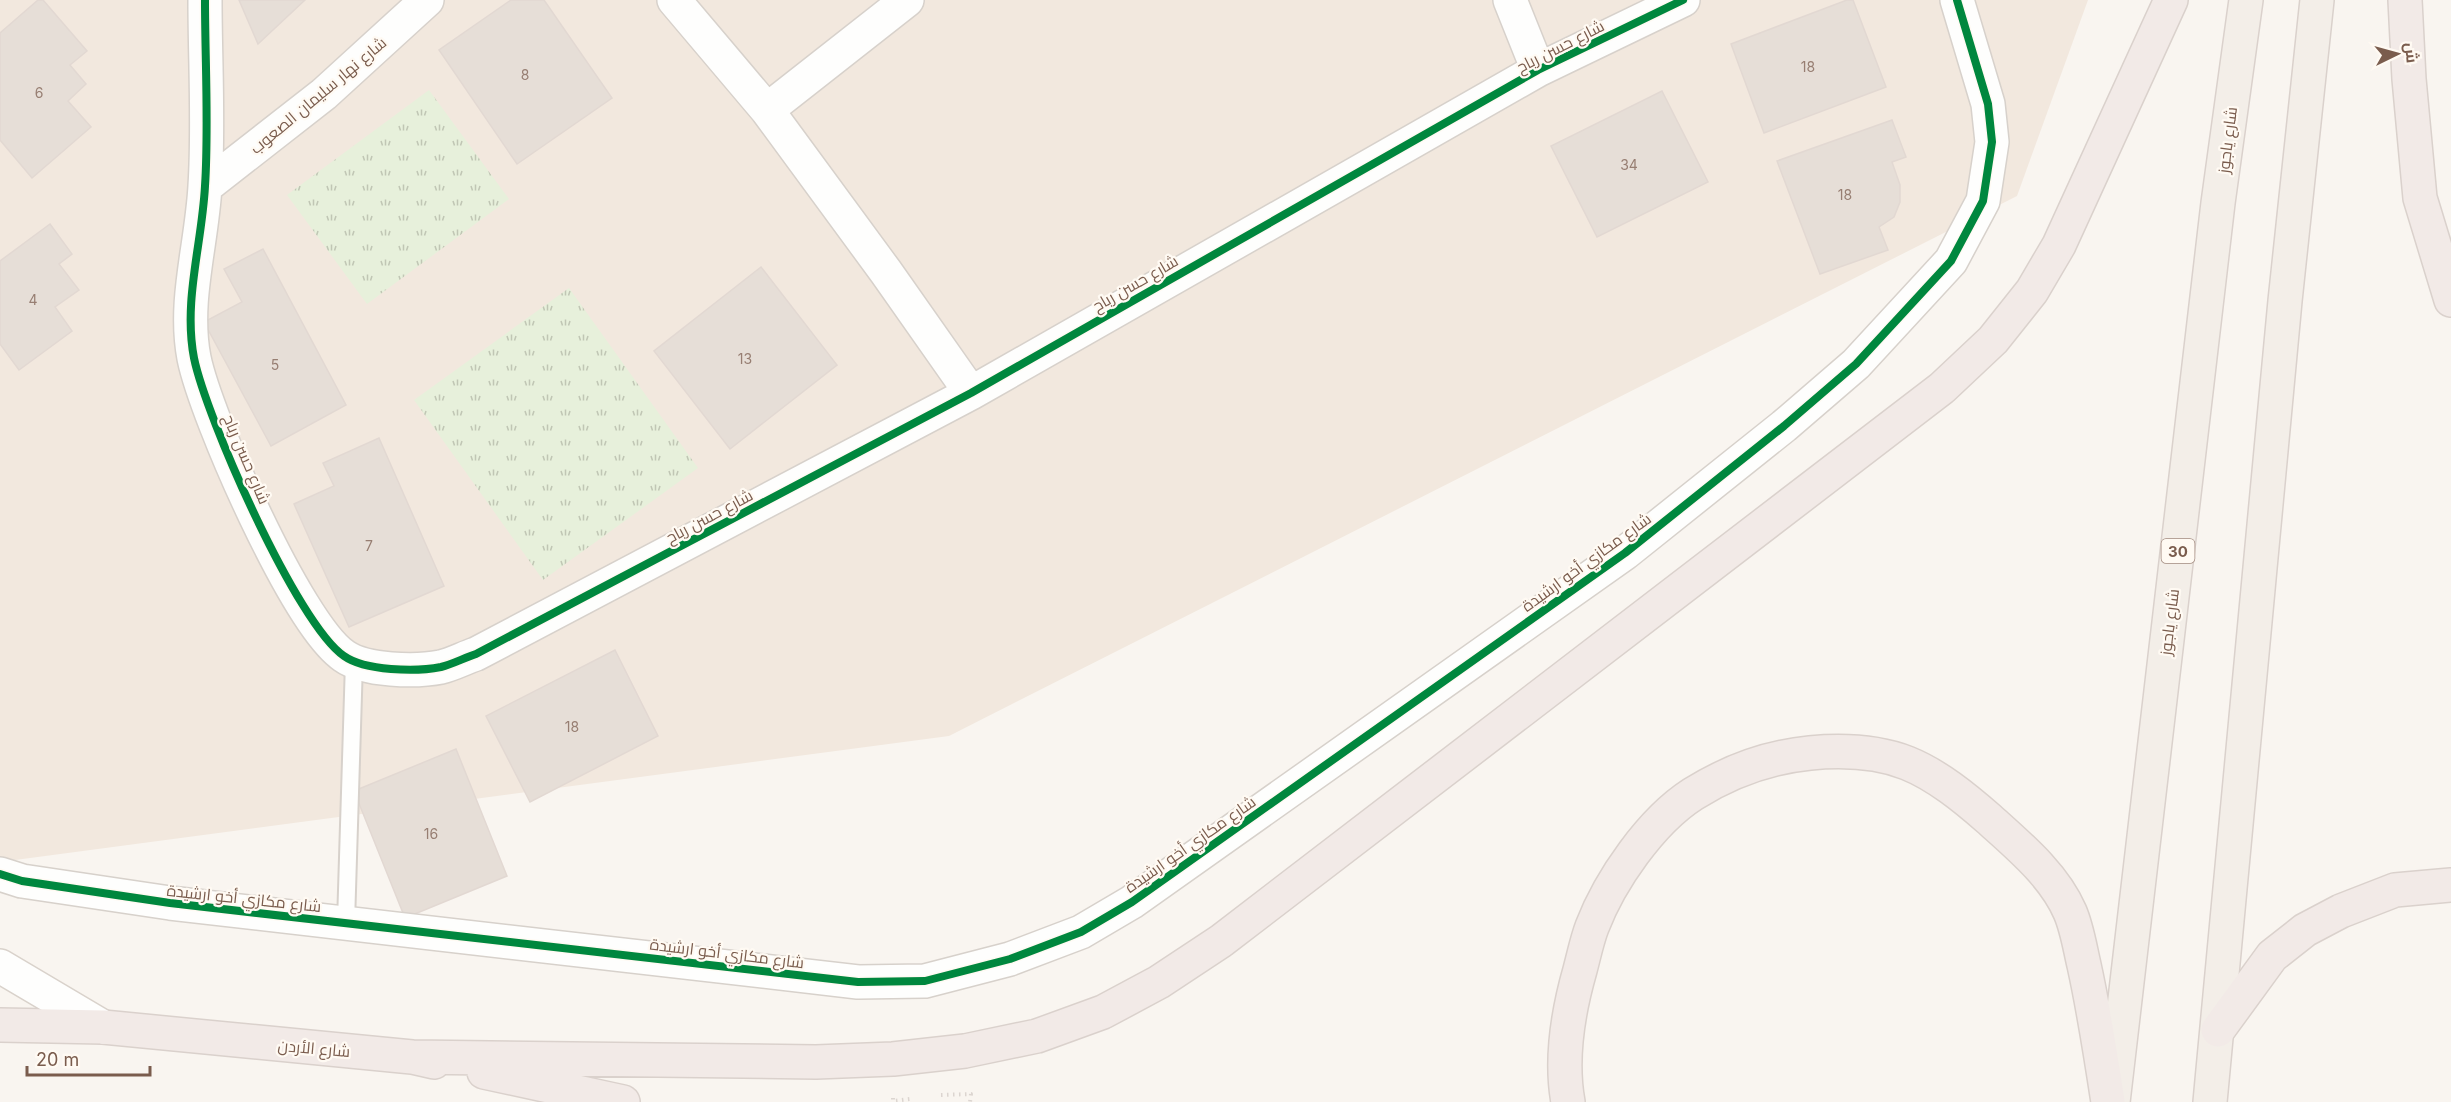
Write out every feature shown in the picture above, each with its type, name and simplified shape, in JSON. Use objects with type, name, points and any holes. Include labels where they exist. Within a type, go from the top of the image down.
[{"type":"highway","points":[[412,1057],[816,1062],[892,1059],[966,1051],[1037,1036],[1102,1012],[1159,982],[1221,941],[1332,858],[1924,403],[1993,340],[2032,291],[2059,246],[2171,0]]},
{"type":"highway","points":[[2405,0],[2409,79],[2420,198],[2451,300]]},
{"type":"highway","points":[[1568,1102],[1565,1052],[1569,1016],[1592,926],[1618,875],[1646,838],[1678,805],[1694,793],[1742,770],[1775,759],[1825,752],[1868,753],[1889,757],[1911,764],[1940,781],[1970,803],[2024,850],[2056,888],[2070,913],[2080,948],[2096,1017],[2108,1102]]},
{"type":"highway","points":[[2218,1030],[2272,956],[2305,930],[2341,911],[2395,890],[2451,885]]},
{"type":"highway","name":"شارع الأردن","points":[[0,1025],[103,1027],[412,1057],[623,1102]]},
{"type":"main road","name":"شارع ياجوز","points":[[2113,1102],[2218,203],[2246,0]]},
{"type":"main road","points":[[2210,1102],[2285,301],[2317,0]]},
{"type":"street","name":"شارع حسن رباح","points":[[205,0],[206,187],[190,309],[194,358],[206,396],[249,502],[294,590],[322,636],[343,656],[354,662],[378,668],[440,667],[476,654],[971,393],[1538,70],[1683,0]]},
{"type":"street","name":"شارع نهار سليمان الصعوب","points":[[206,187],[324,94],[427,0]]},
{"type":"street","points":[[674,0],[767,110],[886,272],[971,393]]},
{"type":"street","points":[[767,110],[907,0]]},
{"type":"street","points":[[1510,0],[1538,70]]},
{"type":"street","name":"شارع مكازي أخو ارشيدة","points":[[0,874],[22,881],[170,903],[858,982],[925,981],[1010,959],[1081,932],[1132,902],[1625,553],[1784,426],[1856,363],[1951,261],[1983,201],[1992,142],[1988,104],[1957,0]]},
{"type":"street","points":[[0,966],[103,1027]]},
{"type":"lane","points":[[346,923],[354,662]]},
{"type":"path","points":[[938,1095],[971,1094],[970,1102]]},
{"type":"shaded area","points":[[0,0],[2088,0],[2017,196],[949,736],[0,862]]},
{"type":"green space","points":[[429,90],[509,199],[367,304],[287,195]]},
{"type":"green space","points":[[569,288],[698,468],[543,580],[414,400]]},
{"type":"building","points":[[38,0],[43,0],[87,51],[70,65],[86,84],[68,101],[91,127],[32,178],[0,140],[0,33]]},
{"type":"building","points":[[239,0],[305,0],[258,44]]},
{"type":"building","points":[[511,0],[544,0],[612,98],[517,164],[439,50]]},
{"type":"building","points":[[1847,0],[1853,0],[1886,87],[1764,133],[1731,44]]},
{"type":"building","points":[[1662,91],[1708,182],[1597,237],[1551,146]]},
{"type":"building","points":[[1892,120],[1906,157],[1892,162],[1900,185],[1900,202],[1894,217],[1879,227],[1888,250],[1820,274],[1777,161]]},
{"type":"building","points":[[50,224],[72,254],[59,264],[79,290],[55,307],[72,331],[19,370],[0,344],[0,261]]},
{"type":"building","points":[[263,249],[346,405],[271,446],[204,322],[242,302],[224,269]]},
{"type":"building","points":[[761,267],[837,365],[730,449],[654,351]]},
{"type":"building","points":[[379,438],[444,586],[349,627],[294,504],[334,486],[323,463]]},
{"type":"building","points":[[615,650],[658,736],[530,802],[486,716]]},
{"type":"building","points":[[456,749],[507,876],[405,918],[354,791]]},
{"type":"cycle path","points":[[205,0],[206,163],[191,315],[194,358],[202,386],[234,470],[279,563],[302,604],[325,636],[344,656],[364,665],[405,670],[441,667],[476,654],[971,393],[1538,70],[1683,0]]},
{"type":"cycle path","points":[[0,874],[22,881],[170,903],[858,982],[925,981],[1010,959],[1081,932],[1132,902],[1625,553],[1784,426],[1856,364],[1951,261],[1983,201],[1992,142],[1988,104],[1957,0]]}]
